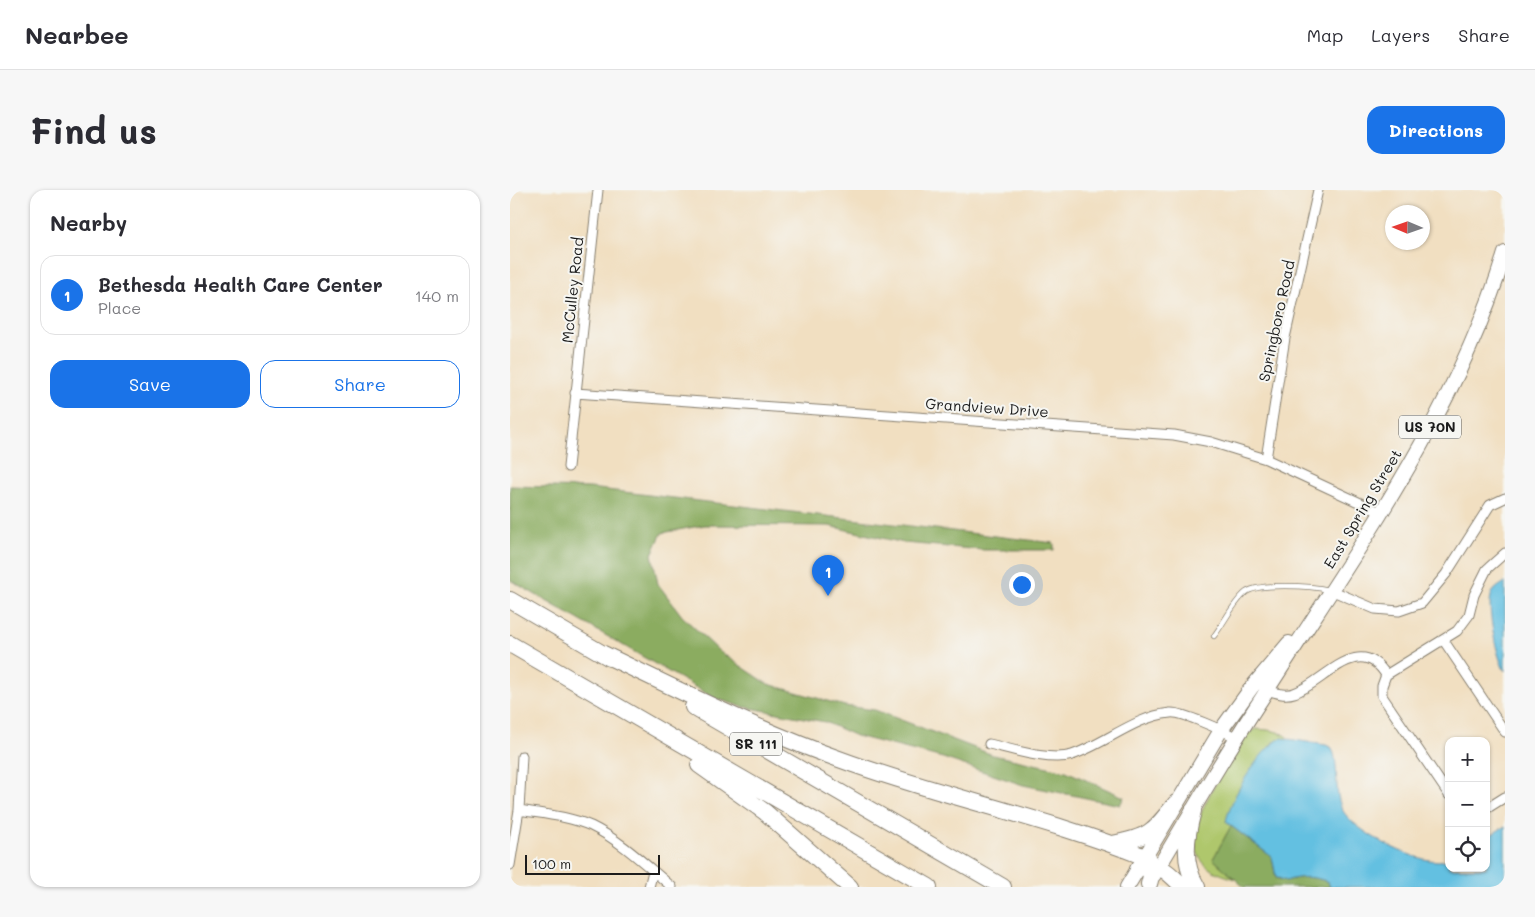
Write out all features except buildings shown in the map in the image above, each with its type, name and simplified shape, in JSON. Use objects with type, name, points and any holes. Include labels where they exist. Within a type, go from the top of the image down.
[{"type":"highway","name":"SR 111","points":[[510,600],[1003,887]]},
{"type":"highway","name":"SR 111","points":[[510,644],[929,887]]},
{"type":"highway","points":[[601,653],[770,733],[840,760],[1112,844],[1183,887]]},
{"type":"highway","points":[[618,706],[765,812],[850,887]]},
{"type":"highway","points":[[1112,844],[1138,840],[1154,831],[1176,803]]},
{"type":"highway","points":[[1192,811],[1186,850],[1190,872],[1197,887]]},
{"type":"highway","points":[[1148,865],[1148,885]]},
{"type":"main road","name":"East Spring Street","points":[[1126,887],[1148,865],[1192,811],[1267,690],[1382,513],[1464,364],[1492,294],[1505,253]]},
{"type":"main road","name":"East Spring Street","points":[[1148,865],[1176,803],[1221,730],[1252,687],[1333,590]]},
{"type":"street","name":"McCulley Road","points":[[568,467],[598,190]]},
{"type":"street","name":"Springboro Road","points":[[1266,459],[1285,338],[1318,190]]},
{"type":"street","name":"Grandview Drive","points":[[575,393],[1174,435],[1210,442],[1266,459],[1382,513]]},
{"type":"street","points":[[1333,590],[1374,609],[1399,611],[1422,603],[1446,574],[1490,505],[1505,498]]},
{"type":"street","points":[[1445,789],[1382,696],[1382,686],[1386,675],[1444,641],[1464,623],[1480,581],[1487,569],[1505,553]]},
{"type":"street","points":[[1444,641],[1505,732]]},
{"type":"street","points":[[1267,690],[1281,694],[1295,693],[1339,665],[1356,658],[1380,664],[1386,675]]},
{"type":"street","points":[[989,744],[1044,756],[1070,756],[1133,724],[1171,712],[1221,730],[1237,738]]},
{"type":"street","points":[[510,865],[519,810],[522,756]]},
{"type":"street","points":[[1490,806],[1505,797]]},
{"type":"street","points":[[519,810],[563,817],[591,826],[672,887]]},
{"type":"street","points":[[649,887],[653,871]]},
{"type":"lane","points":[[1214,636],[1244,593],[1254,588],[1312,586],[1333,590]]},
{"type":"green space","points":[[510,486],[590,488],[1054,543],[1054,550],[983,550],[904,543],[829,526],[705,525],[662,533],[652,554],[658,584],[682,616],[720,652],[768,684],[845,706],[875,710],[993,755],[1066,771],[1124,797],[1120,805],[1023,785],[943,758],[856,736],[825,722],[740,706],[714,698],[510,580]]},
{"type":"green space","points":[[1256,729],[1278,732],[1289,739],[1273,742],[1253,767],[1226,822],[1231,826],[1213,859],[1235,879],[1205,865],[1196,847],[1196,831],[1201,814],[1219,779],[1247,734]]},
{"type":"green space","points":[[1231,826],[1272,857],[1276,878],[1286,881],[1296,878],[1312,878],[1328,882],[1330,887],[1244,887],[1213,859]]},
{"type":"water","points":[[1505,582],[1505,671],[1496,646],[1490,603],[1493,591]]},
{"type":"water","points":[[1282,738],[1326,745],[1332,748],[1336,762],[1339,802],[1348,818],[1374,837],[1407,854],[1424,859],[1438,861],[1445,860],[1445,872],[1490,872],[1490,835],[1505,826],[1505,887],[1330,887],[1328,882],[1318,879],[1296,878],[1286,881],[1276,877],[1272,857],[1226,822],[1228,812],[1247,775],[1265,751]]},
{"type":"place","name":"Bethesda Health Care Center","points":[[828,596]]}]
